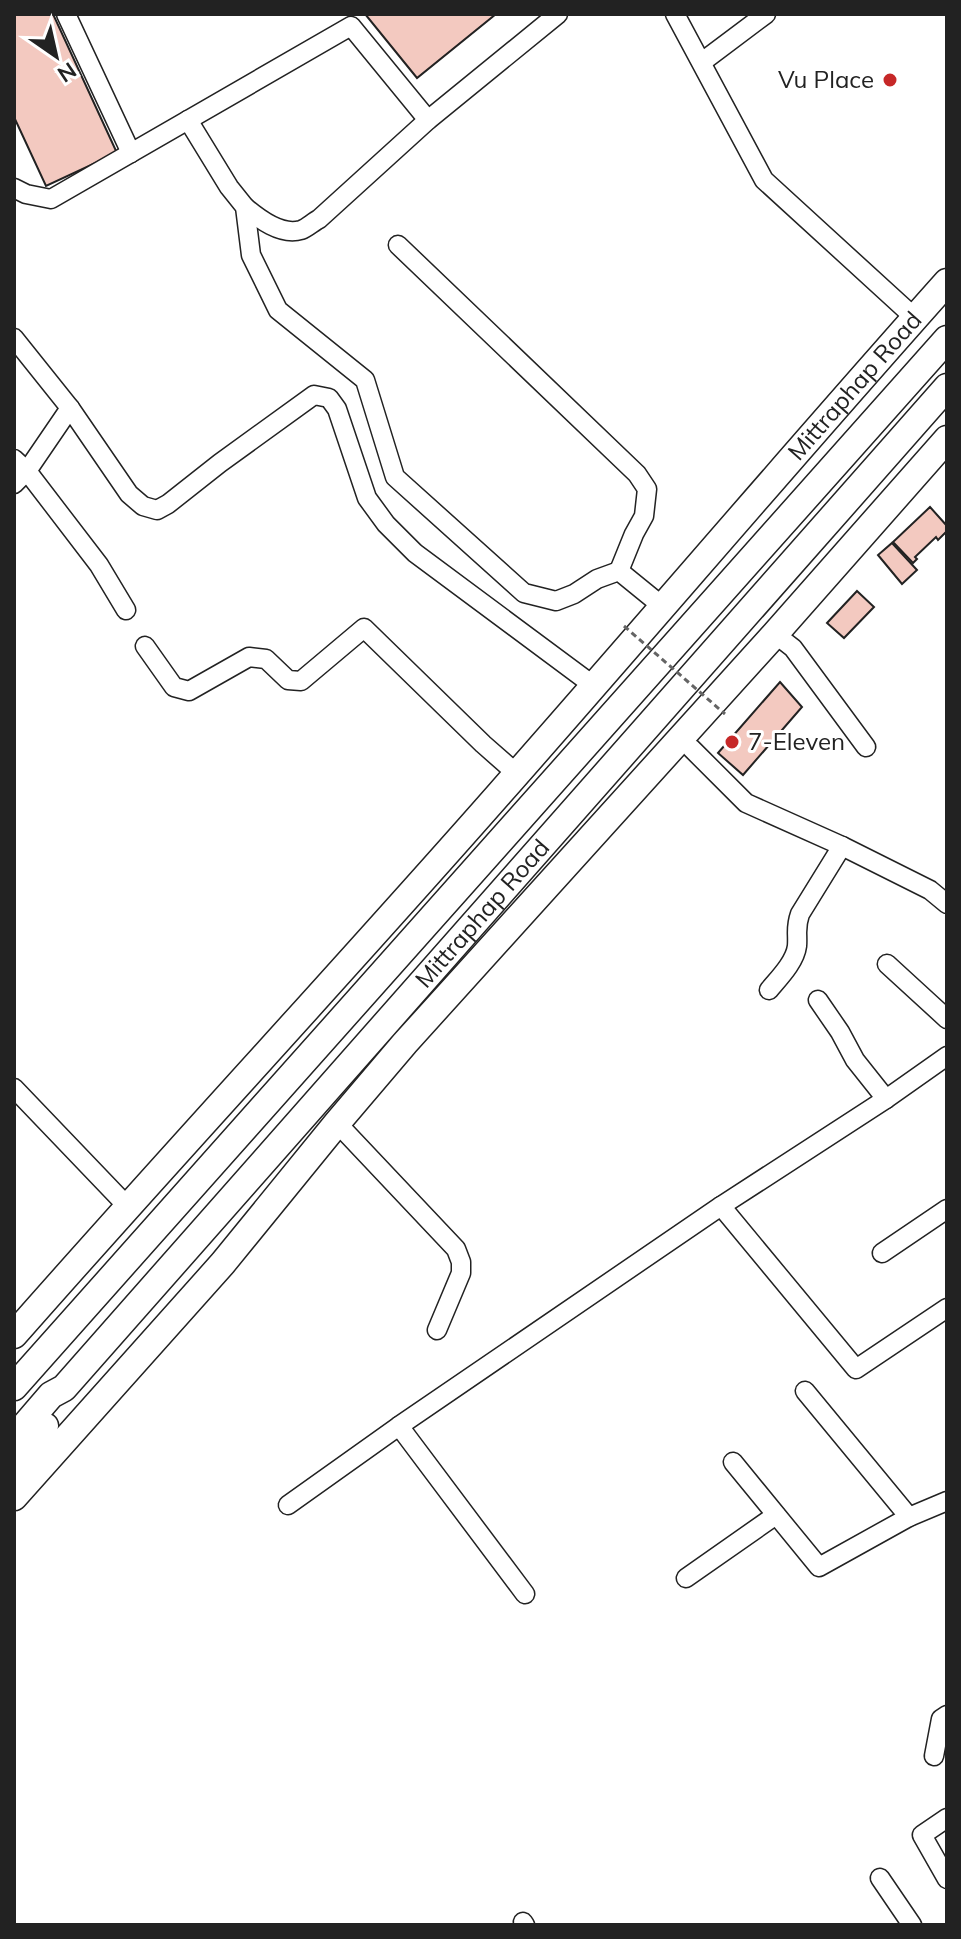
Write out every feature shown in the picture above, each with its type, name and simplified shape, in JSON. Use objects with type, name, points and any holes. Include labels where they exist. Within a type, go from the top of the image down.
[{"type":"highway","name":"Mittraphap Road","points":[[14,1335],[517,774],[947,282]]},
{"type":"highway","name":"Mittraphap Road","points":[[14,1387],[947,339]]},
{"type":"highway","name":"Mittraphap Road","points":[[14,1438],[51,1395],[64,1388],[947,387]]},
{"type":"highway","name":"Mittraphap Road","points":[[14,1497],[223,1263],[337,1123],[452,990],[947,439]]},
{"type":"highway","points":[[414,936],[481,814]]},
{"type":"highway","points":[[440,962],[559,872]]},
{"type":"highway","points":[[14,1464],[61,1406],[64,1388]]},
{"type":"street","points":[[66,14],[131,153]]},
{"type":"street","points":[[675,14],[764,180],[915,318]]},
{"type":"street","points":[[702,62],[766,14]]},
{"type":"street","points":[[188,120],[229,187],[245,207],[259,219],[283,230],[300,230],[319,219],[428,120],[549,17]]},
{"type":"street","points":[[14,188],[51,199],[188,120],[347,20],[428,120]]},
{"type":"street","points":[[245,207],[251,255],[278,310],[365,380],[395,477],[524,593],[556,601],[619,571],[644,516],[647,489],[642,481],[398,245]]},
{"type":"street","points":[[14,338],[70,408],[129,494],[143,506],[157,510],[314,395],[329,398],[337,409],[367,498],[386,524],[415,553],[594,686]]},
{"type":"street","points":[[70,408],[18,471],[99,565],[126,610]]},
{"type":"street","points":[[619,571],[662,606]]},
{"type":"street","points":[[145,646],[174,687],[189,691],[249,657],[266,659],[288,680],[301,681],[364,628],[517,774]]},
{"type":"street","points":[[775,634],[793,648],[866,747]]},
{"type":"street","points":[[691,748],[746,803],[930,890],[947,904]]},
{"type":"street","points":[[769,990],[794,957],[800,914],[842,846]]},
{"type":"street","points":[[887,964],[947,1019]]},
{"type":"street","points":[[818,1000],[855,1060],[886,1099]]},
{"type":"street","points":[[288,1505],[721,1206],[947,1056]]},
{"type":"street","points":[[14,1088],[127,1206]]},
{"type":"street","points":[[337,1123],[456,1249],[461,1273],[437,1330]]},
{"type":"street","points":[[721,1206],[856,1369],[947,1308]]},
{"type":"street","points":[[882,1253],[947,1209]]},
{"type":"street","points":[[805,1391],[909,1517]]},
{"type":"street","points":[[399,1426],[525,1594]]},
{"type":"street","points":[[733,1462],[819,1567],[909,1517],[947,1501]]},
{"type":"street","points":[[686,1578],[776,1515]]},
{"type":"street","points":[[934,1756],[941,1719],[947,1715]]},
{"type":"street","points":[[947,1818],[922,1835],[947,1879]]},
{"type":"street","points":[[880,1878],[912,1925]]},
{"type":"path","points":[[624,626],[725,714]]},
{"type":"building","points":[[14,14],[53,14],[117,153],[46,186],[14,117]]},
{"type":"building","points":[[365,14],[496,14],[417,78]]},
{"type":"building","points":[[930,507],[947,526],[947,531],[938,540],[936,537],[915,557],[917,559],[913,563],[893,542]]},
{"type":"building","points":[[892,543],[917,570],[902,584],[878,555]]},
{"type":"building","points":[[857,591],[874,607],[844,638],[827,623]]},
{"type":"building","points":[[780,682],[802,707],[743,775],[718,753]]},
{"type":"place","name":"Vu Place","points":[[890,80]]},
{"type":"place","name":"7-Eleven","points":[[732,742]]}]
